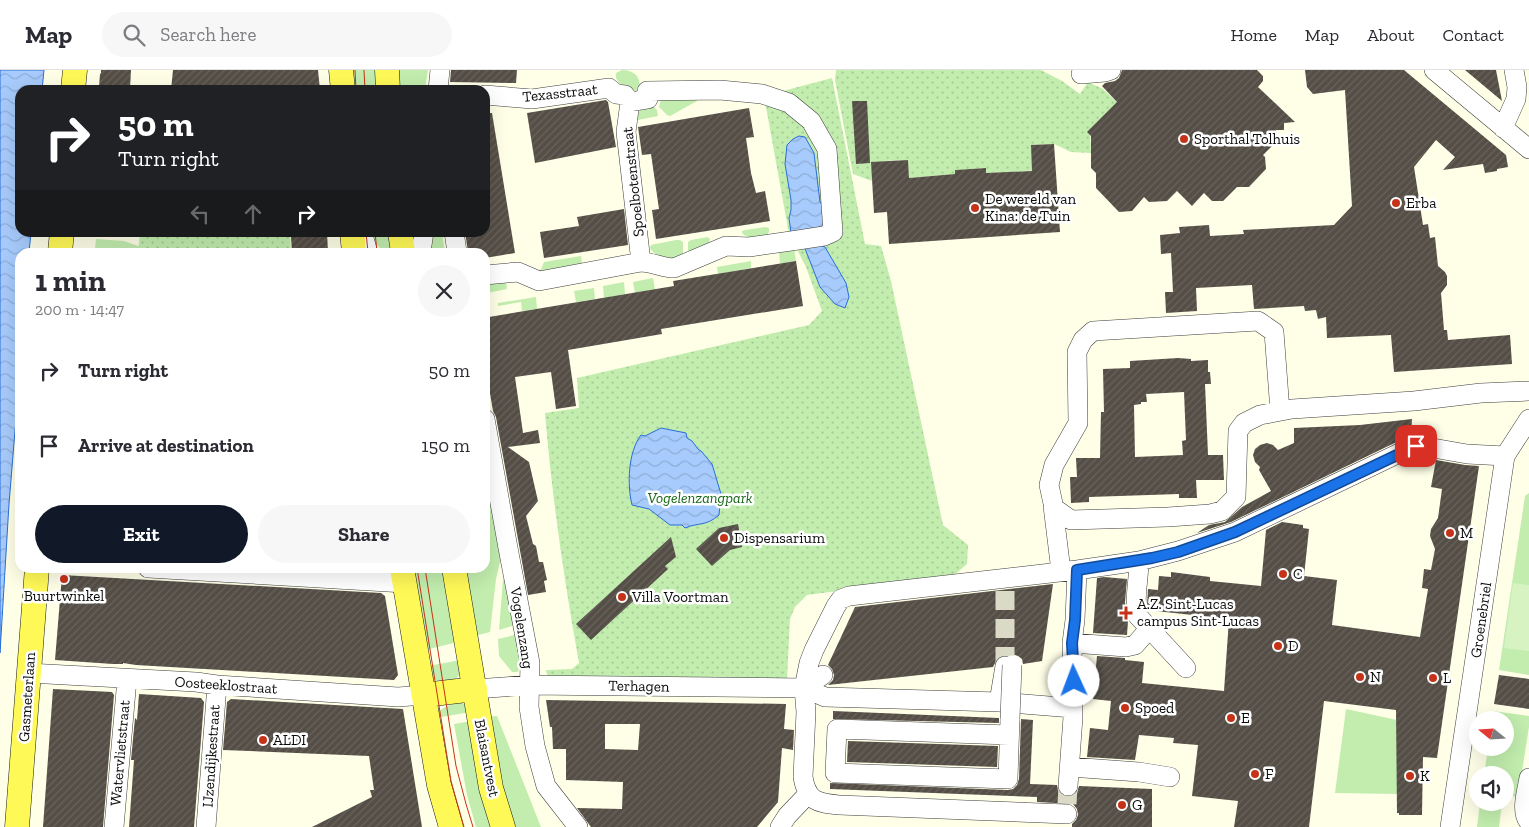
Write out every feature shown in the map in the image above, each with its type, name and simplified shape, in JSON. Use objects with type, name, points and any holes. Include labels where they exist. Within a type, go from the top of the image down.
[{"type":"main road","points":[[74,85],[75,70]]},
{"type":"main road","points":[[341,70],[342,85]]},
{"type":"main road","points":[[386,70],[388,85]]},
{"type":"main road","name":"Gasmeterlaan","points":[[17,827],[36,573]]},
{"type":"main road","name":"Blaisantvest","points":[[455,573],[491,788],[503,827]]},
{"type":"main road","points":[[403,575],[439,785],[451,827]]},
{"type":"main road","points":[[424,695],[475,689]]},
{"type":"street","points":[[352,70],[353,85]]},
{"type":"street","points":[[438,85],[440,70]]},
{"type":"street","points":[[1081,74],[1111,70]]},
{"type":"street","points":[[1434,70],[1529,149]]},
{"type":"street","points":[[1503,128],[1516,99],[1517,87],[1514,70]]},
{"type":"street","name":"Texasstraat","points":[[490,95],[532,99],[609,88],[616,94],[625,95],[630,102]]},
{"type":"street","points":[[490,275],[518,272],[539,281],[641,262],[674,268],[726,246],[749,247],[824,236],[833,232],[827,149],[811,121],[788,103],[762,94],[720,90],[646,91],[648,99],[630,102]]},
{"type":"street","name":"Spoelbotenstraat","points":[[630,102],[626,132],[641,262]]},
{"type":"street","points":[[1280,411],[1274,332],[1258,321],[1093,331],[1083,340],[1077,352],[1078,423],[1054,465],[1049,485],[1054,506],[1058,557],[1069,571],[1075,620],[1072,643],[1073,708],[1067,808],[839,805],[820,803],[808,794],[803,777],[806,712],[804,688],[809,663],[814,650],[841,599],[849,596],[1005,582],[1069,571],[1139,561],[1178,552],[1235,532],[1416,446],[1466,454],[1506,456]]},
{"type":"street","points":[[1054,506],[1071,520],[1210,514],[1222,511],[1236,497],[1238,432],[1244,423],[1260,415],[1280,411],[1481,393],[1529,391]]},
{"type":"street","name":"Groenebriel","points":[[1450,827],[1506,456],[1529,419]]},
{"type":"street","name":"Vogelenzang","points":[[490,446],[530,663],[529,706],[535,746],[546,786],[578,827]]},
{"type":"street","points":[[1139,561],[1139,579],[1135,605],[1136,615],[1186,668]]},
{"type":"street","points":[[330,573],[403,575]]},
{"type":"street","points":[[1072,643],[1126,647],[1135,644],[1149,629]]},
{"type":"street","points":[[999,702],[1008,666],[1009,727],[1008,779],[835,773],[837,730],[1009,727]]},
{"type":"street","name":"Oosteeklostraat","points":[[28,673],[398,696],[424,695]]},
{"type":"street","points":[[804,688],[823,675]]},
{"type":"street","name":"Watervlietstraat","points":[[114,827],[127,679]]},
{"type":"street","name":"IJzendijkestraat","points":[[206,827],[216,685]]},
{"type":"street","name":"Terhagen","points":[[475,689],[529,685],[804,688]]},
{"type":"street","points":[[804,688],[825,697],[943,699],[1073,708]]},
{"type":"street","points":[[1070,767],[1138,772],[1170,777]]},
{"type":"street","points":[[1529,778],[1524,809],[1526,819],[1529,822]]},
{"type":"street","points":[[780,827],[808,794]]},
{"type":"green space","points":[[353,70],[380,70],[382,85],[354,85]]},
{"type":"green space","points":[[394,70],[428,70],[426,85],[396,85]]},
{"type":"green space","points":[[622,70],[630,71],[637,76],[639,86],[637,91],[625,88],[619,83],[616,73]]},
{"type":"green space","points":[[836,70],[1041,70],[1062,81],[1080,94],[1088,82],[1103,89],[1118,103],[1090,132],[1091,153],[1071,152],[1054,144],[1032,145],[1032,171],[986,173],[986,168],[955,170],[955,174],[909,178],[908,160],[884,161],[872,181],[853,174],[835,80]]},
{"type":"green space","name":"Vogelenzangpark","points":[[832,78],[865,244],[881,246],[891,281],[943,525],[968,545],[967,564],[952,577],[934,577],[807,595],[795,607],[790,619],[787,679],[549,683],[546,670],[572,669],[579,663],[559,538],[545,413],[579,408],[577,378],[809,325],[822,311],[806,267],[789,234],[764,96]]},
{"type":"green space","points":[[697,99],[697,101],[670,116],[659,107],[661,100]]},
{"type":"green space","points":[[652,105],[657,110],[658,116],[638,120],[641,107]]},
{"type":"green space","points":[[769,228],[766,237],[750,238],[742,233],[745,230]]},
{"type":"green space","points":[[140,237],[290,237],[291,248],[138,248]]},
{"type":"green space","points":[[372,237],[394,237],[394,248],[380,248]]},
{"type":"green space","points":[[431,237],[443,237],[444,248],[427,248]]},
{"type":"green space","points":[[708,237],[710,239],[709,244],[690,253],[688,242]]},
{"type":"green space","points":[[96,239],[124,241],[144,248],[95,248]]},
{"type":"green space","points":[[676,240],[683,242],[683,254],[677,260],[659,256],[650,248],[651,245]]},
{"type":"green space","points":[[794,248],[796,261],[780,264],[779,251]]},
{"type":"green space","points":[[581,256],[583,269],[539,274],[544,262]]},
{"type":"green space","points":[[751,261],[751,268],[718,274],[717,267]]},
{"type":"green space","points":[[653,278],[655,289],[635,293],[633,282]]},
{"type":"green space","points":[[506,281],[507,289],[490,292],[490,283]]},
{"type":"green space","points":[[624,282],[625,294],[604,298],[603,286]]},
{"type":"green space","points":[[594,288],[595,299],[576,302],[574,291]]},
{"type":"green space","points":[[536,297],[537,309],[522,311],[521,302],[498,306],[498,303]]},
{"type":"green space","points":[[490,489],[502,554],[496,579],[490,632],[474,636],[464,573],[490,573]]},
{"type":"green space","points":[[1529,493],[1529,675],[1499,670],[1525,496]]},
{"type":"green space","points":[[508,572],[518,624],[499,630],[503,580]]},
{"type":"green space","points":[[412,573],[447,573],[458,642],[425,650]]},
{"type":"green space","points":[[1513,583],[1529,585],[1529,651],[1504,648]]},
{"type":"green space","points":[[519,634],[523,655],[518,672],[512,672],[499,656],[498,639]]},
{"type":"green space","points":[[461,660],[458,677],[452,681],[433,679],[428,666]]},
{"type":"green space","points":[[462,703],[468,706],[470,712],[436,718],[443,708]]},
{"type":"green space","points":[[1346,709],[1397,720],[1397,794],[1335,793]]},
{"type":"green space","points":[[1514,714],[1529,716],[1518,797],[1514,796],[1514,766],[1485,766],[1487,756],[1514,756]]},
{"type":"green space","points":[[497,716],[541,827],[513,827],[497,778],[486,717]]},
{"type":"green space","points":[[472,721],[496,827],[476,827],[467,795],[454,724]]},
{"type":"green space","points":[[1479,811],[1501,811],[1499,827],[1477,827]]},
{"type":"water","points":[[0,70],[44,70],[42,85],[15,85],[15,237],[31,237],[29,248],[15,248],[15,431],[0,653]]},
{"type":"water","points":[[799,136],[805,137],[814,153],[820,202],[826,217],[818,244],[825,247],[846,283],[849,297],[845,308],[835,304],[820,287],[804,246],[791,233],[789,218],[791,200],[785,164],[787,145]]},
{"type":"water","points":[[661,428],[686,433],[687,438],[692,441],[712,464],[721,494],[719,515],[706,523],[685,528],[682,525],[670,525],[649,509],[632,505],[629,479],[633,450],[641,435],[645,436]]},
{"type":"building","points":[[101,70],[131,70],[130,85],[99,85]]},
{"type":"building","points":[[173,70],[318,70],[320,85],[172,85]]},
{"type":"building","points":[[451,70],[517,70],[516,83],[450,82]]},
{"type":"building","name":"Sporthal Tolhuis","points":[[1122,70],[1257,70],[1263,76],[1263,81],[1258,87],[1295,122],[1284,123],[1284,130],[1276,130],[1277,141],[1263,155],[1265,157],[1266,169],[1249,187],[1237,187],[1223,201],[1212,201],[1204,193],[1192,206],[1177,191],[1167,201],[1149,202],[1144,197],[1132,211],[1119,212],[1096,188],[1096,173],[1091,168],[1091,136],[1087,132],[1117,102],[1102,86],[1119,78]]},
{"type":"building","points":[[1305,70],[1404,70],[1506,155],[1508,167],[1497,169],[1497,171],[1485,173],[1483,164],[1443,170],[1455,157],[1436,140],[1414,167],[1423,225],[1428,224],[1430,238],[1435,237],[1438,266],[1447,276],[1447,285],[1441,293],[1444,330],[1447,330],[1448,340],[1510,335],[1512,364],[1394,372],[1391,335],[1327,338],[1326,317],[1318,319],[1316,310],[1305,311],[1304,306],[1254,309],[1252,285],[1196,288],[1197,311],[1166,313],[1165,292],[1173,292],[1171,253],[1161,254],[1160,235],[1180,233],[1179,227],[1209,225],[1210,236],[1244,234],[1243,230],[1334,225],[1352,206],[1345,90],[1313,94],[1307,87]]},
{"type":"building","points":[[1465,70],[1496,70],[1502,101]]},
{"type":"building","points":[[606,100],[608,102],[616,147],[535,163],[527,113]]},
{"type":"building","points":[[852,101],[867,101],[870,163],[856,164]]},
{"type":"building","points":[[749,108],[754,137],[746,138],[751,173],[756,193],[765,191],[770,221],[656,239],[652,210],[659,209],[651,154],[642,155],[638,127]]},
{"type":"building","points":[[490,113],[492,113],[515,253],[490,257],[490,248],[467,248],[466,237],[490,237]]},
{"type":"building","points":[[1054,144],[1060,232],[889,244],[887,212],[874,213],[871,162],[908,160],[909,178],[955,174],[955,170],[986,168],[986,173],[1032,171],[1031,145]]},
{"type":"building","points":[[624,209],[628,245],[544,258],[540,232],[579,226],[577,217]]},
{"type":"building","points":[[291,237],[327,237],[328,248],[292,248]]},
{"type":"building","points":[[796,261],[803,306],[661,329],[662,334],[568,350],[576,406],[556,409],[551,372],[515,377],[523,433],[538,430],[540,443],[508,447],[529,462],[538,501],[526,516],[539,562],[543,562],[547,580],[544,581],[546,592],[528,595],[496,417],[490,393],[490,317],[674,286],[673,281]]},
{"type":"building","points":[[1178,358],[1191,359],[1191,361],[1208,360],[1211,384],[1205,384],[1208,455],[1223,455],[1224,480],[1196,480],[1197,498],[1179,498],[1179,494],[1089,497],[1089,502],[1071,503],[1070,477],[1077,477],[1076,458],[1100,458],[1101,412],[1104,412],[1103,369],[1130,368],[1130,361]],"holes":[[[1184,392],[1186,440],[1182,441],[1183,455],[1135,457],[1134,405],[1147,402],[1146,394]]]},
{"type":"building","points":[[1412,419],[1411,435],[1231,522],[1197,533],[1209,525],[1225,522],[1242,507],[1271,491],[1253,455],[1255,449],[1260,445],[1267,443],[1273,445],[1278,450],[1294,443],[1294,428],[1360,425]]},
{"type":"building","points":[[1436,460],[1479,466],[1437,758],[1423,757],[1422,815],[1399,815],[1397,813],[1396,710],[1324,701],[1309,827],[1234,827],[1238,801],[1192,796],[1198,745],[1173,743],[1174,738],[1139,735],[1135,760],[1087,757],[1090,728],[1108,730],[1111,701],[1093,699],[1097,656],[1125,658],[1125,660],[1144,662],[1142,683],[1224,691],[1229,619],[1156,611],[1156,607],[1147,605],[1148,589],[1158,590],[1159,576],[1171,577],[1171,572],[1210,577],[1210,581],[1261,586],[1266,530],[1282,522],[1303,525],[1303,528],[1309,529],[1304,576],[1337,580],[1332,625],[1420,637],[1428,589],[1422,588],[1424,569],[1431,570],[1435,549],[1430,536],[1431,529],[1438,518],[1442,489],[1431,487]]},
{"type":"building","name":"Dispensarium","points":[[738,524],[742,547],[730,550],[712,566],[696,549],[719,528]]},
{"type":"building","name":"Villa Voortman","points":[[671,537],[676,557],[665,566],[668,569],[591,640],[576,624]]},
{"type":"building","points":[[62,575],[381,593],[385,596],[398,675],[394,680],[55,660]]},
{"type":"building","points":[[1097,578],[1127,579],[1125,602],[1128,621],[1127,635],[1093,633]]},
{"type":"building","points":[[1053,584],[1042,661],[1023,664],[1022,659],[1018,656],[1012,654],[1002,655],[997,659],[993,667],[828,685],[833,680],[834,675],[828,665],[855,607]]},
{"type":"building","points":[[1499,675],[1529,679],[1529,709],[1494,704]]},
{"type":"building","points":[[53,689],[112,692],[114,695],[103,827],[43,827]]},
{"type":"building","points":[[139,694],[201,698],[204,702],[194,827],[129,827],[134,760],[131,760]]},
{"type":"building","points":[[231,699],[403,709],[422,827],[312,827],[372,797],[370,790],[374,790],[369,756],[223,750],[227,702]]},
{"type":"building","points":[[546,700],[786,704],[784,729],[794,730],[793,750],[782,748],[778,802],[757,827],[591,827],[577,808],[622,809],[623,782],[566,780],[566,749],[553,749],[552,727],[550,727]],"holes":[[[605,724],[640,724],[638,750],[605,749]]]},
{"type":"building","points":[[833,711],[999,718],[999,723],[833,719]]},
{"type":"building","points":[[1021,719],[1033,720],[1030,784],[1057,785],[1061,795],[1068,797],[1077,793],[1079,786],[1152,789],[1152,827],[1072,827],[1078,815],[1077,809],[1073,804],[1037,802],[1037,797],[830,789],[830,783],[1013,789],[1019,779]]},
{"type":"building","points":[[848,741],[998,746],[997,767],[847,762]]},
{"type":"tunnel","points":[[1005,586],[1005,666]]},
{"type":"tunnel","points":[[1067,804],[1068,786]]},
{"type":"tram line","points":[[355,70],[356,85]]},
{"type":"tram line","points":[[364,70],[365,85]]},
{"type":"tram line","points":[[366,237],[368,248]]},
{"type":"tram line","points":[[376,237],[377,248]]},
{"type":"tram line","points":[[418,573],[451,781],[464,827]]},
{"type":"tram line","points":[[426,573],[456,766],[473,827]]},
{"type":"place","name":"Sporthal Tolhuis","points":[[1184,139]]},
{"type":"place","name":"Erba","points":[[1396,203]]},
{"type":"place","name":"De wereld van Kina: de Tuin","points":[[975,208]]},
{"type":"place","name":"M","points":[[1450,533]]},
{"type":"place","name":"Dispensarium","points":[[724,538]]},
{"type":"place","name":"C","points":[[1283,574]]},
{"type":"place","name":"Buurtwinkel","points":[[64,579]]},
{"type":"place","name":"Villa Voortman","points":[[622,597]]},
{"type":"place","name":"A.Z. Sint-Lucas campus Sint-Lucas","points":[[1126,613]]},
{"type":"place","name":"D","points":[[1278,646]]},
{"type":"place","name":"N","points":[[1360,677]]},
{"type":"place","name":"L","points":[[1433,678]]},
{"type":"place","name":"Spoed","points":[[1125,708]]},
{"type":"place","name":"E","points":[[1231,718]]},
{"type":"place","name":"ALDI","points":[[263,740]]},
{"type":"place","name":"F","points":[[1255,774]]},
{"type":"place","name":"K","points":[[1410,776]]},
{"type":"place","name":"G","points":[[1122,805]]},
{"type":"route","points":[[1074,681],[1072,643],[1077,570],[1139,561],[1178,552],[1235,532],[1416,446]]}]
